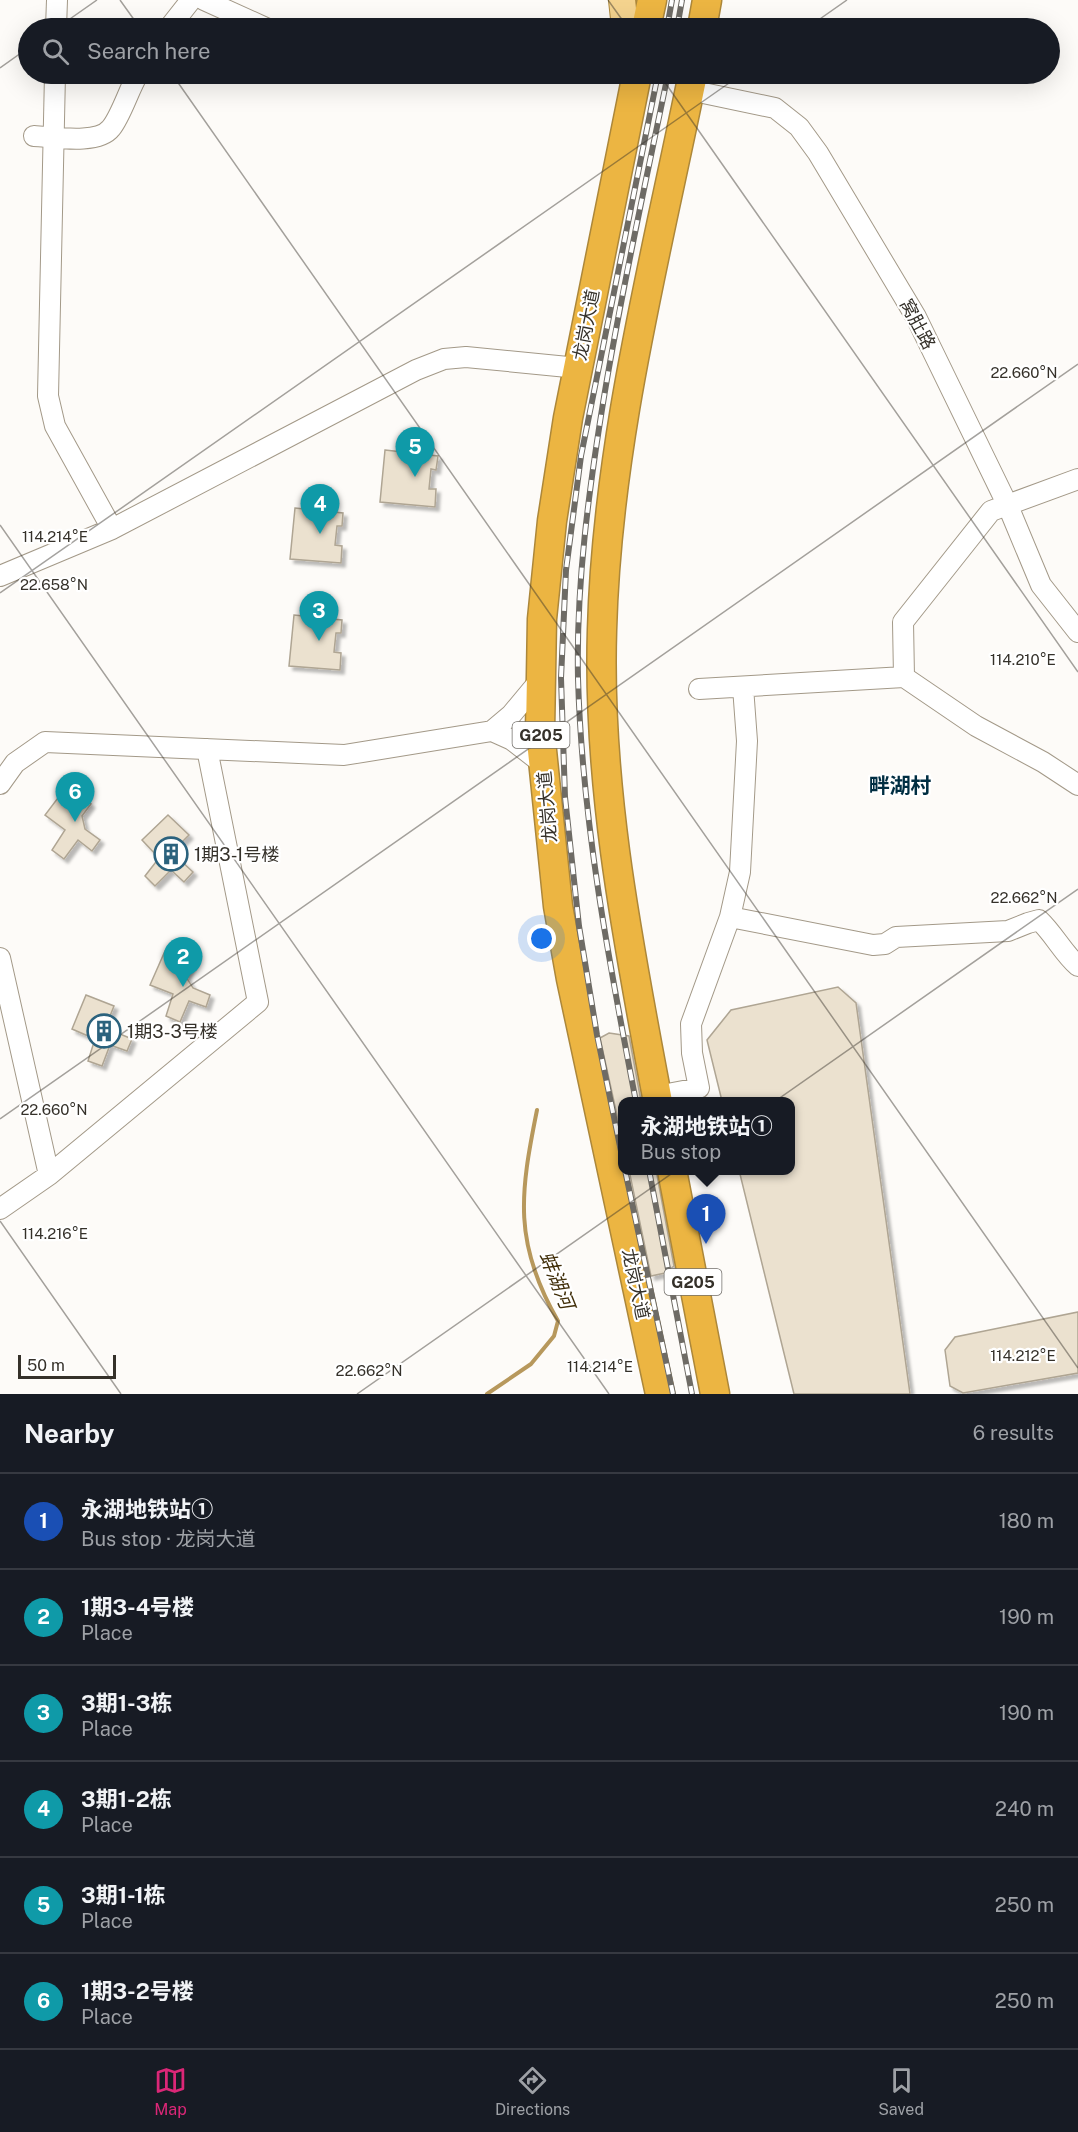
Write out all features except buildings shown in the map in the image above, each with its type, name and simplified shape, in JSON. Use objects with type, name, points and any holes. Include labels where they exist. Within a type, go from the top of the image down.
[{"type":"highway","points":[[648,18],[652,0]]},
{"type":"highway","points":[[704,18],[707,0]]},
{"type":"highway","name":"龙岗大道","points":[[633,84],[578,368],[552,521],[542,619],[540,731],[558,906],[567,958],[660,1394]]},
{"type":"highway","points":[[658,1097],[630,954],[605,763],[602,629],[616,471],[630,376],[691,84]]},
{"type":"highway","name":"G205","points":[[673,1175],[715,1394]]},
{"type":"main road","points":[[621,0],[624,18]]},
{"type":"street","points":[[56,18],[57,0]]},
{"type":"street","points":[[177,18],[191,0]]},
{"type":"street","points":[[204,0],[244,18]]},
{"type":"street","points":[[53,84],[44,136],[48,396],[55,426],[112,529]]},
{"type":"street","points":[[44,136],[89,138],[101,135],[111,129],[133,84]]},
{"type":"street","name":"窝肚路","points":[[697,84],[775,108],[799,127],[818,153],[916,317],[1008,506],[1041,585],[1078,632]]},
{"type":"street","points":[[0,576],[112,529],[416,370],[444,359],[466,357],[578,368]]},
{"type":"street","points":[[904,677],[903,622],[991,511],[1078,479]]},
{"type":"street","points":[[699,689],[904,677],[976,726],[1043,762],[1078,784]]},
{"type":"street","points":[[0,784],[15,763],[45,742],[344,755],[492,731],[511,715],[541,679]]},
{"type":"street","points":[[665,1097],[699,1088],[692,1053],[691,1024],[730,917],[741,860],[747,741],[743,687]]},
{"type":"street","points":[[492,731],[512,740],[543,764]]},
{"type":"street","points":[[0,1209],[50,1176],[258,1002],[207,749]]},
{"type":"street","points":[[730,917],[873,945],[885,945],[896,937],[1008,931],[1028,922],[1039,921],[1051,931],[1070,960],[1078,966]]},
{"type":"street","points":[[0,958],[50,1176]]},
{"type":"waterway","name":"蚌湖河","points":[[487,1394],[531,1364],[554,1336],[558,1321],[543,1293],[533,1267],[524,1218],[527,1167],[537,1110]]},
{"type":"railway","points":[[669,18],[672,0]]},
{"type":"railway","points":[[679,18],[682,0]]},
{"type":"railway","points":[[618,1137],[597,1035],[579,926],[565,797],[561,678],[566,570],[581,456],[656,84]]},
{"type":"railway","points":[[635,1097],[616,997],[591,838],[578,678],[579,607],[598,432],[626,275],[666,84]]},
{"type":"railway","points":[[626,1175],[673,1394]]},
{"type":"railway","points":[[650,1175],[692,1394]]},
{"type":"place","name":"3期1-1栋","points":[[415,477]]},
{"type":"place","name":"3期1-2栋","points":[[320,534]]},
{"type":"place","name":"3期1-3栋","points":[[319,641]]},
{"type":"place","name":"1期3-2号楼","points":[[75,822]]},
{"type":"place","name":"1期3-1号楼","points":[[171,854]]},
{"type":"place","name":"1期3-4号楼","points":[[183,987]]},
{"type":"place","name":"1期3-3号楼","points":[[104,1031]]},
{"type":"place","name":"永湖地铁站①","points":[[706,1244]]},
{"type":"district","name":"畔湖村","points":[[900,785]]}]
